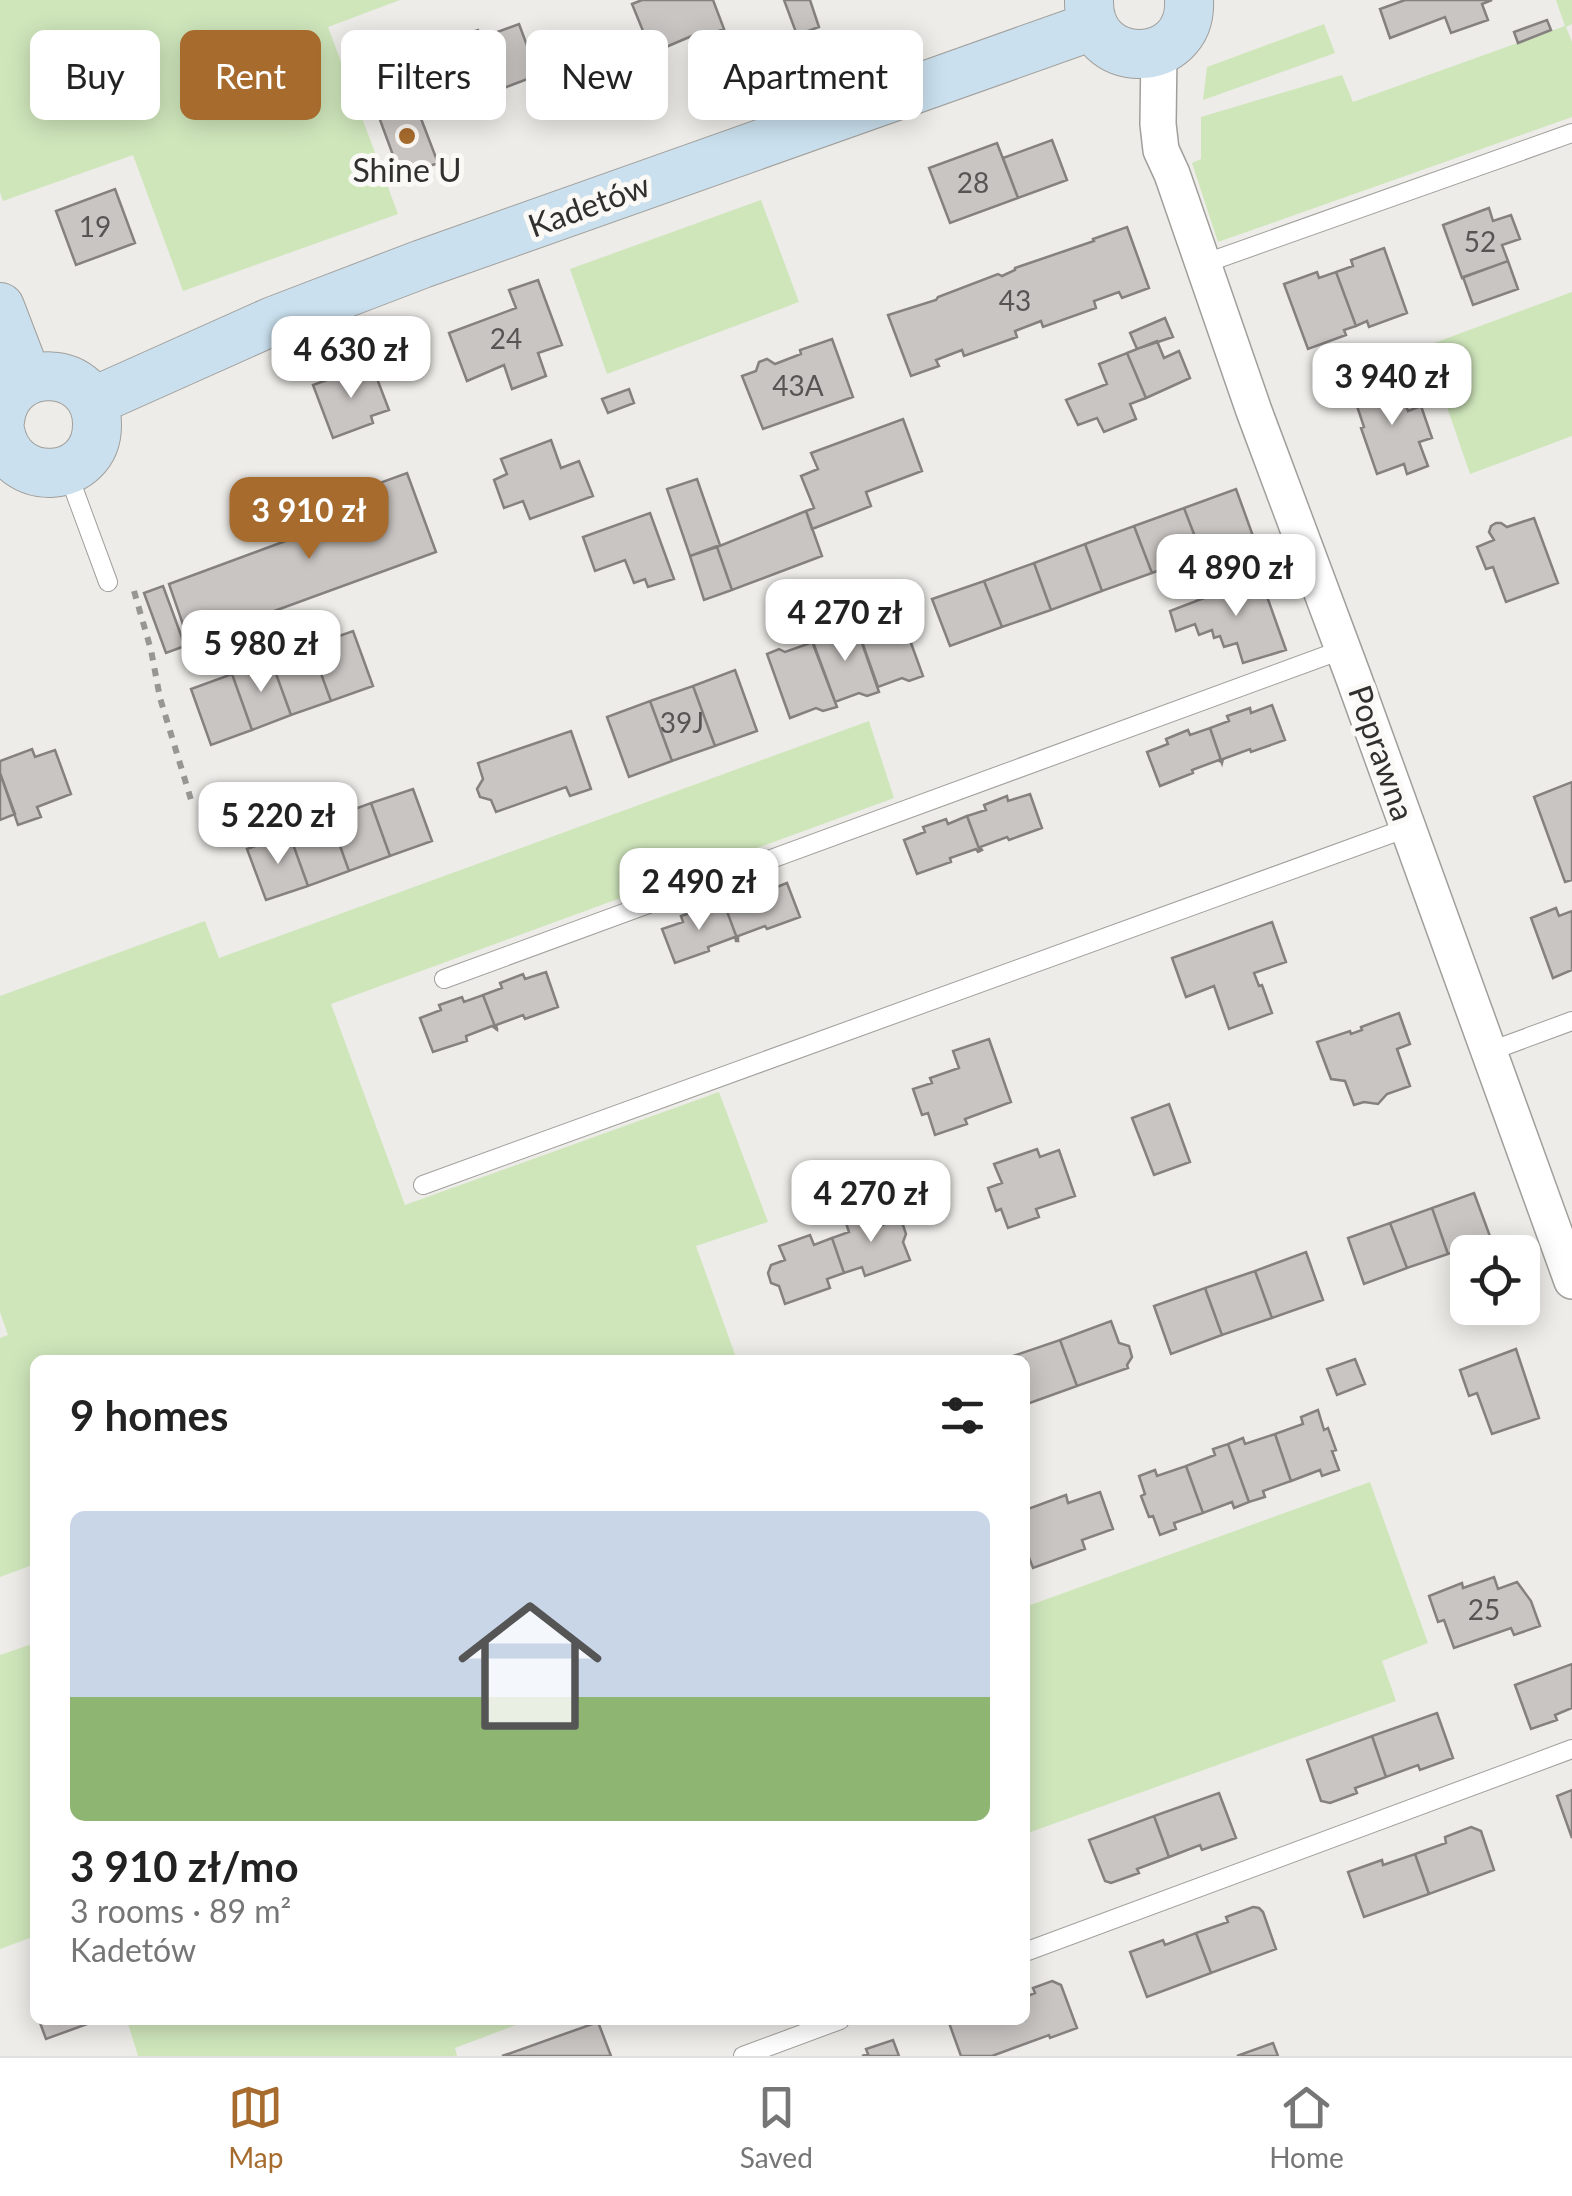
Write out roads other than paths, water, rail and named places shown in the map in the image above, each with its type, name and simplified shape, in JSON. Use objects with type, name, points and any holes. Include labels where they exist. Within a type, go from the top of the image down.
[{"type":"street","points":[[1091,13],[1105,42],[1120,52],[1140,55],[1158,52],[1174,42],[1184,27],[1188,0]]},
{"type":"street","name":"Kadetów","points":[[92,402],[273,321],[1091,13]]},
{"type":"street","name":"Poprawna","points":[[1158,52],[1161,150],[1572,1280]]},
{"type":"street","points":[[0,307],[28,380]]},
{"type":"street","points":[[64,378],[92,402],[98,428],[95,442],[66,471],[35,472],[9,454],[0,433],[1,412],[7,398],[28,380],[64,378]]},
{"type":"lane","points":[[1203,264],[1572,132]]},
{"type":"lane","points":[[66,471],[108,582]]},
{"type":"lane","points":[[444,980],[1344,649]]},
{"type":"lane","points":[[423,1185],[1407,828]]},
{"type":"lane","points":[[1488,1052],[1572,1021]]},
{"type":"lane","points":[[1030,1950],[1572,1749]]},
{"type":"lane","points":[[743,2056],[827,2025]]},
{"type":"place","name":"Shine U","points":[[407,136]]}]
